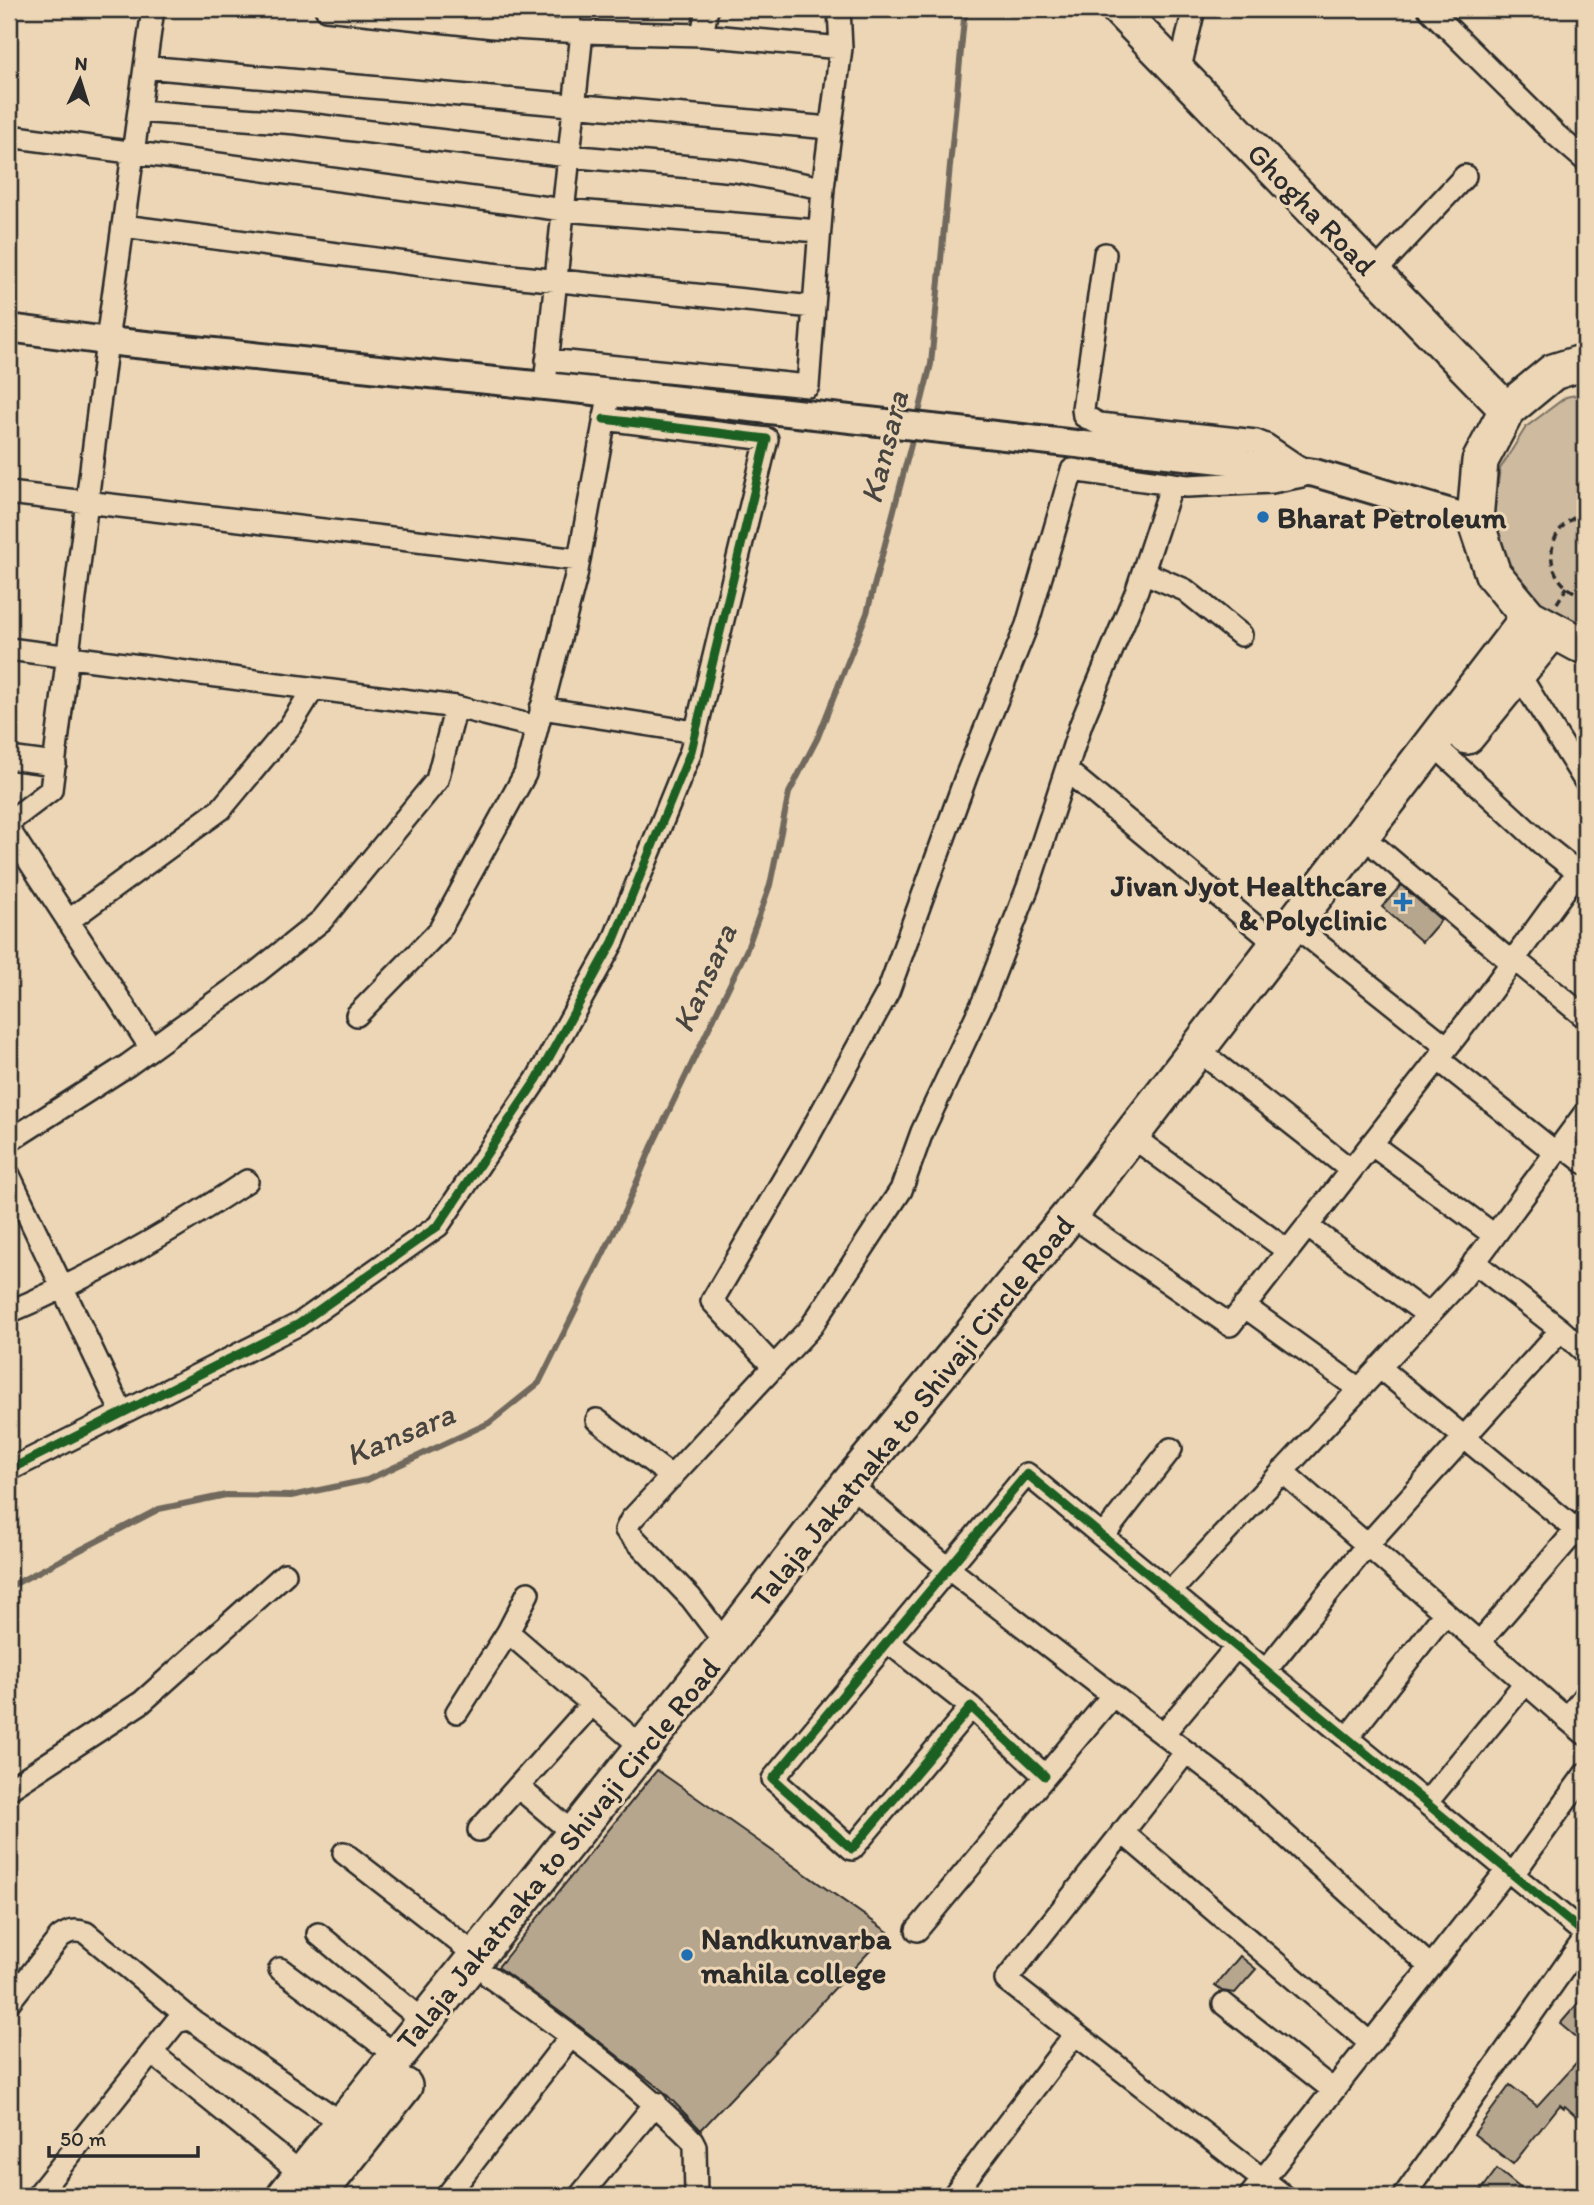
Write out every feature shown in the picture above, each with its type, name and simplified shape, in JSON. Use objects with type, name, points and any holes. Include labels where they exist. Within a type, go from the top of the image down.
[{"type":"highway","points":[[1585,362],[1553,372],[1507,410],[1480,461],[1475,520],[1493,574],[1541,624],[1579,644],[1585,644]]},
{"type":"highway","name":"Talaja Jakatnaka to Shivaji Circle Road","points":[[301,2189],[342,2124],[424,2022],[483,1967],[574,1834],[726,1644],[1084,1224],[1212,1061],[1293,941],[1378,849],[1441,751],[1518,673],[1541,624]]},
{"type":"highway","name":"Talaja Jakatnaka to Shivaji Circle Road","points":[[301,2189],[483,1967],[1070,1215],[1293,941],[1541,624]]},
{"type":"main road","name":"Ghogha Road","points":[[1118,9],[1507,410]]},
{"type":"street","points":[[9,822],[51,790],[107,341],[153,9]]},
{"type":"street","points":[[326,9],[389,12],[494,27],[702,35],[841,48]]},
{"type":"street","points":[[544,387],[573,104],[576,32],[568,9]]},
{"type":"street","points":[[702,35],[707,9]]},
{"type":"street","points":[[547,360],[808,386],[823,188],[841,48],[839,9]]},
{"type":"street","points":[[1179,72],[1194,9]]},
{"type":"street","points":[[1429,9],[1556,135],[1585,160]]},
{"type":"street","points":[[145,67],[830,128]]},
{"type":"street","points":[[139,111],[298,122],[568,156],[736,171],[823,188]]},
{"type":"street","points":[[9,136],[564,210],[819,231]]},
{"type":"street","points":[[1374,273],[1465,176]]},
{"type":"street","points":[[123,226],[556,281],[813,307]]},
{"type":"street","points":[[1105,254],[1084,416],[1099,424],[1256,441],[1310,473]]},
{"type":"street","points":[[9,328],[107,341],[544,387],[607,407],[767,439],[691,751],[613,942],[537,1079],[438,1226],[299,1324],[9,1471]]},
{"type":"street","points":[[607,407],[642,396],[1239,462],[1310,473],[1475,520]]},
{"type":"street","points":[[356,1016],[439,931],[524,774],[579,560],[607,407]]},
{"type":"street","points":[[774,1367],[712,1301],[802,1148],[888,992],[967,774],[1027,625],[1072,470],[1187,486],[1272,482],[1310,473]]},
{"type":"street","points":[[726,1644],[691,1598],[626,1530],[631,1520],[811,1326],[901,1190],[922,1132],[984,1000],[1013,925],[1081,724],[1143,572],[1172,484]]},
{"type":"street","points":[[9,493],[579,560]]},
{"type":"street","points":[[1143,572],[1185,590],[1241,635]]},
{"type":"street","points":[[9,649],[539,718],[695,732]]},
{"type":"street","points":[[1518,673],[1585,780]]},
{"type":"street","points":[[68,921],[221,809],[290,726],[313,689]]},
{"type":"street","points":[[9,1141],[151,1048],[257,972],[322,920],[436,780],[456,707]]},
{"type":"street","points":[[1084,1224],[1230,1325],[1583,870],[1541,844],[1441,751]]},
{"type":"street","points":[[9,758],[55,764]]},
{"type":"street","points":[[1066,770],[1443,1053],[1559,1149],[1585,1163]]},
{"type":"street","points":[[9,830],[151,1048]]},
{"type":"street","points":[[1378,849],[1585,1017]]},
{"type":"street","points":[[1212,1061],[1351,1170]]},
{"type":"street","points":[[1171,1591],[1474,1262],[1585,1113]]},
{"type":"street","points":[[1371,1144],[1494,1235]]},
{"type":"street","points":[[1145,1146],[1288,1251]]},
{"type":"street","points":[[9,1175],[122,1413]]},
{"type":"street","points":[[9,1312],[65,1289],[247,1181]]},
{"type":"street","points":[[1307,1226],[1428,1315]]},
{"type":"street","points":[[1474,1262],[1585,1352]]},
{"type":"street","points":[[1244,1306],[1359,1389]]},
{"type":"street","points":[[1266,1670],[1367,1545],[1561,1330]]},
{"type":"street","points":[[1379,1367],[1583,1529],[1479,1643]]},
{"type":"street","points":[[597,1420],[672,1477]]},
{"type":"street","points":[[1103,1536],[1171,1449]]},
{"type":"street","points":[[1282,1471],[1585,1734]]},
{"type":"street","points":[[971,1707],[852,1849],[773,1779],[1027,1474],[1511,1871],[1585,1936],[1404,2196]]},
{"type":"street","points":[[856,1490],[949,1569],[1233,1788],[1431,1967]]},
{"type":"street","points":[[9,1789],[142,1702],[285,1574]]},
{"type":"street","points":[[457,1712],[508,1632],[528,1593]]},
{"type":"street","points":[[1348,1737],[1445,1613]]},
{"type":"street","points":[[508,1632],[643,1748]]},
{"type":"street","points":[[888,1642],[971,1707],[1045,1776]]},
{"type":"street","points":[[1163,1734],[1237,1646]]},
{"type":"street","points":[[1427,1802],[1525,1683]]},
{"type":"street","points":[[917,1930],[1112,1695]]},
{"type":"street","points":[[1567,1718],[1585,1695]]},
{"type":"street","points":[[479,1830],[592,1704]]},
{"type":"street","points":[[1186,1752],[1006,1980],[1075,2034],[1256,2188],[1284,2196]]},
{"type":"street","points":[[1256,2188],[1431,1967],[1511,1871],[1585,1774]]},
{"type":"street","points":[[518,1787],[574,1834]]},
{"type":"street","points":[[1122,1832],[1370,2043]]},
{"type":"street","points":[[344,1853],[656,2103],[695,2146],[696,2196]]},
{"type":"street","points":[[9,2002],[60,1937],[69,1931],[78,1930],[86,1933],[193,2021],[342,2124]]},
{"type":"street","points":[[318,1934],[424,2022]]},
{"type":"street","points":[[280,1969],[397,2056]]},
{"type":"street","points":[[1224,2004],[1334,2090]]},
{"type":"street","points":[[37,2196],[176,2022],[187,2019],[193,2021]]},
{"type":"street","points":[[953,2196],[1075,2034]]},
{"type":"street","points":[[447,2196],[571,2036]]},
{"type":"street","points":[[152,2053],[301,2189]]},
{"type":"street","points":[[580,2196],[656,2103]]},
{"type":"path","points":[[1585,513],[1574,516],[1561,527],[1553,541],[1551,558],[1556,574],[1567,587],[1585,596]]},
{"type":"shaded area","points":[[1585,393],[1585,633],[1534,607],[1505,566],[1493,518],[1500,469],[1526,427],[1566,397]]},
{"type":"building","points":[[1401,885],[1441,920],[1422,942],[1382,907]]},
{"type":"building","name":"Nandkunvarba mahila college","points":[[657,1770],[888,1932],[701,2130],[664,2092],[498,1967]]},
{"type":"building","points":[[1240,1956],[1256,1969],[1235,1993],[1222,1991],[1215,1986]]},
{"type":"building","points":[[1585,1995],[1585,2045],[1560,2024]]},
{"type":"building","points":[[1585,2053],[1585,2124],[1565,2106],[1564,2108],[1560,2105],[1513,2164],[1474,2134],[1510,2085],[1537,2106]]},
{"type":"building","points":[[1497,2169],[1530,2196],[1477,2196]]},
{"type":"waterway","name":"Kansara","points":[[917,420],[931,364],[964,19],[968,9]]},
{"type":"waterway","name":"Kansara","points":[[9,1587],[159,1509],[226,1495],[291,1496],[367,1480],[489,1423],[539,1383],[625,1210],[652,1146],[747,949],[770,885],[789,793],[818,737],[867,613],[914,433]]},
{"type":"cycle path","points":[[9,1470],[299,1324],[438,1226],[537,1079],[613,942],[691,751],[767,439],[604,419]]},
{"type":"cycle path","points":[[1045,1776],[971,1707],[852,1849],[773,1779],[1027,1474],[1585,1934]]},
{"type":"place","name":"Bharat Petroleum","points":[[1263,517]]},
{"type":"place","name":"Jivan Jyot Healthcare & Polyclinic","points":[[1403,902]]},
{"type":"place","name":"Nandkunvarba mahila college","points":[[687,1955]]}]
